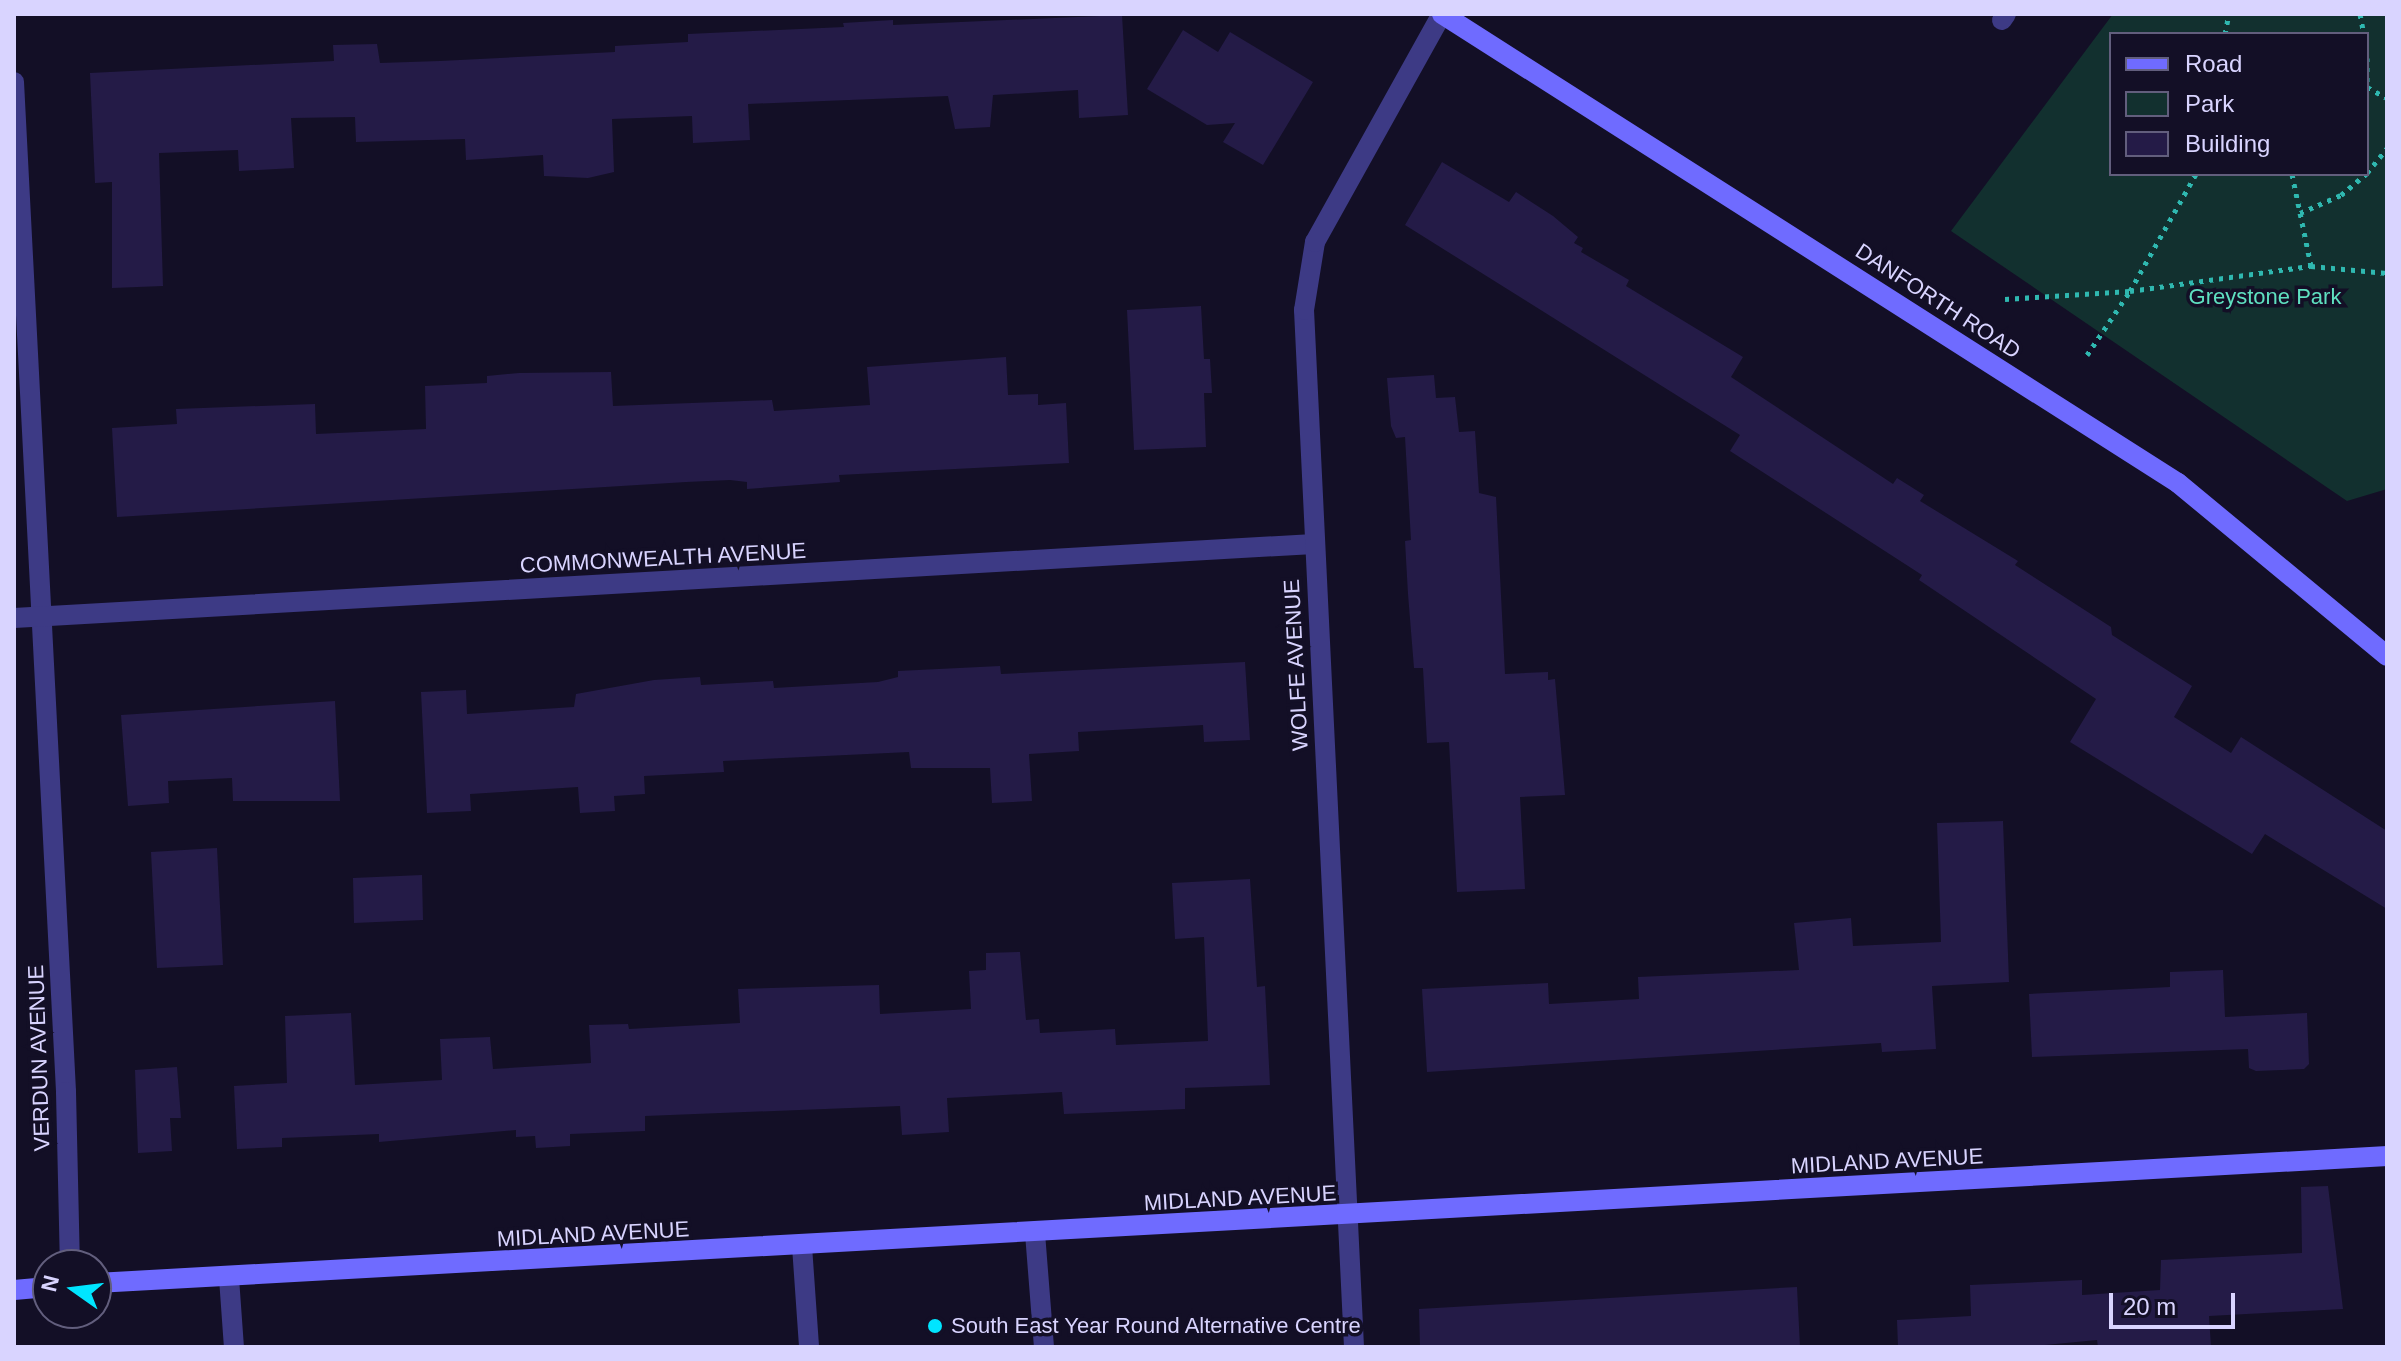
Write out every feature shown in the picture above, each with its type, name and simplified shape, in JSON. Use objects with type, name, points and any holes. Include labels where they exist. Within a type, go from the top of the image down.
[{"type":"main road","name":"DANFORTH ROAD","points":[[1442,14],[2178,483],[2385,650]]},
{"type":"main road","name":"MIDLAND AVENUE","points":[[112,1282],[2387,1156]]},
{"type":"street","name":"WOLFE AVENUE","points":[[1354,1347],[1304,310],[1315,242],[1442,14]]},
{"type":"street","name":"VERDUN AVENUE","points":[[14,82],[38,616],[66,1092],[70,1249]]},
{"type":"street","name":"COMMONWEALTH AVENUE","points":[[14,618],[1314,544]]},
{"type":"street","points":[[1035,1233],[1044,1347]]},
{"type":"street","points":[[802,1246],[809,1347]]},
{"type":"street","points":[[229,1278],[234,1347]]},
{"type":"path","points":[[2369,86],[2387,98]]},
{"type":"path","points":[[2369,170],[2387,148]]},
{"type":"path","points":[[2087,355],[2130,291],[2195,176]]},
{"type":"path","points":[[2294,176],[2311,266]]},
{"type":"path","points":[[2300,213],[2341,195],[2364,176]]},
{"type":"path","points":[[2005,299],[2130,291],[2311,266],[2387,273]]},
{"type":"green space","name":"Greystone Park","points":[[2113,14],[2387,14],[2387,489],[2347,501],[1951,231]]},
{"type":"building","points":[[1122,15],[1128,115],[1079,118],[1078,90],[993,95],[990,127],[955,129],[948,96],[748,104],[750,140],[693,143],[692,116],[612,119],[614,172],[588,178],[544,176],[543,155],[466,160],[465,139],[356,142],[355,117],[291,118],[294,168],[239,171],[238,150],[159,153],[163,286],[112,288],[112,182],[95,183],[90,73],[334,61],[333,45],[377,44],[380,63],[440,61],[615,52],[615,46],[688,42],[688,34],[844,27],[843,23],[893,20],[893,25]]},
{"type":"building","points":[[1183,30],[1218,52],[1230,32],[1313,82],[1263,165],[1223,142],[1235,123],[1207,125],[1147,89]]},
{"type":"building","points":[[1442,162],[1509,202],[1516,192],[1553,216],[1578,237],[1574,243],[1583,248],[1581,252],[1629,280],[1626,286],[1743,357],[1731,377],[1893,484],[1897,478],[1924,495],[1920,501],[2018,561],[2015,565],[2111,627],[2112,635],[2192,686],[2174,717],[2231,753],[2241,737],[2387,831],[2387,909],[2265,834],[2252,854],[2070,742],[2096,699],[1919,580],[1922,575],[1730,451],[1740,435],[1405,225]]},
{"type":"building","points":[[1201,306],[1204,359],[1210,359],[1212,393],[1204,393],[1206,447],[1134,450],[1127,310]]},
{"type":"building","points":[[1006,357],[1008,395],[1038,394],[1038,405],[1066,403],[1069,463],[839,475],[840,482],[747,489],[747,482],[730,480],[117,517],[112,428],[177,424],[176,409],[315,404],[316,434],[426,429],[425,386],[487,383],[487,376],[519,373],[611,372],[613,406],[772,400],[774,411],[870,405],[867,367]]},
{"type":"building","points":[[1434,375],[1436,398],[1455,397],[1459,432],[1475,431],[1479,493],[1496,497],[1505,674],[1548,672],[1548,680],[1555,679],[1565,795],[1520,797],[1525,889],[1457,892],[1449,742],[1427,743],[1423,668],[1414,668],[1408,594],[1405,541],[1411,540],[1405,437],[1396,438],[1391,426],[1387,378]]},
{"type":"building","points":[[1245,662],[1250,740],[1204,742],[1203,725],[1078,732],[1079,751],[1029,754],[1032,801],[992,803],[990,768],[911,768],[909,752],[723,761],[724,772],[644,776],[645,794],[614,796],[615,811],[580,813],[578,787],[470,794],[471,811],[427,813],[421,692],[466,690],[467,714],[574,707],[576,694],[654,680],[700,677],[701,685],[773,681],[774,688],[878,682],[898,677],[898,671],[1000,666],[1001,674]]},
{"type":"building","points":[[335,701],[340,801],[233,801],[232,778],[168,781],[169,803],[128,806],[121,715]]},
{"type":"building","points":[[2003,821],[2009,982],[1932,986],[1936,1049],[1882,1052],[1881,1043],[1427,1072],[1422,989],[1548,983],[1549,1004],[1639,999],[1638,977],[1799,970],[1794,923],[1851,918],[1853,946],[1941,942],[1937,823]]},
{"type":"building","points":[[217,848],[223,965],[157,968],[151,852]]},
{"type":"building","points":[[422,875],[423,920],[354,923],[353,878]]},
{"type":"building","points":[[1250,879],[1257,987],[1265,986],[1270,1085],[1185,1088],[1185,1109],[1064,1114],[1062,1092],[947,1098],[949,1132],[902,1135],[900,1106],[645,1116],[645,1131],[570,1134],[570,1146],[536,1148],[535,1136],[516,1137],[516,1130],[379,1142],[379,1134],[282,1138],[282,1147],[237,1149],[234,1086],[287,1083],[285,1016],[351,1013],[355,1085],[442,1080],[440,1039],[490,1037],[493,1069],[591,1063],[589,1025],[628,1024],[629,1029],[740,1023],[738,989],[879,985],[880,1014],[971,1009],[969,971],[986,970],[986,953],[1020,952],[1026,1020],[1039,1019],[1040,1033],[1115,1029],[1116,1045],[1208,1041],[1204,937],[1175,939],[1172,883]]},
{"type":"building","points":[[2223,970],[2225,1017],[2307,1013],[2309,1064],[2304,1069],[2256,1071],[2249,1068],[2248,1049],[2032,1057],[2029,994],[2170,987],[2170,972]]},
{"type":"building","points":[[177,1067],[181,1118],[170,1118],[172,1151],[138,1153],[135,1070]]},
{"type":"building","points":[[2328,1186],[2343,1309],[2209,1316],[2211,1347],[2098,1347],[2097,1340],[2023,1347],[1898,1347],[1897,1320],[1971,1316],[1970,1285],[2082,1280],[2082,1295],[2160,1290],[2161,1260],[2302,1253],[2301,1187]]},
{"type":"building","points":[[1797,1287],[1800,1347],[1420,1347],[1419,1309]]},
{"type":"place","name":"South East Year Round Alternative Centre","points":[[935,1326]]}]
